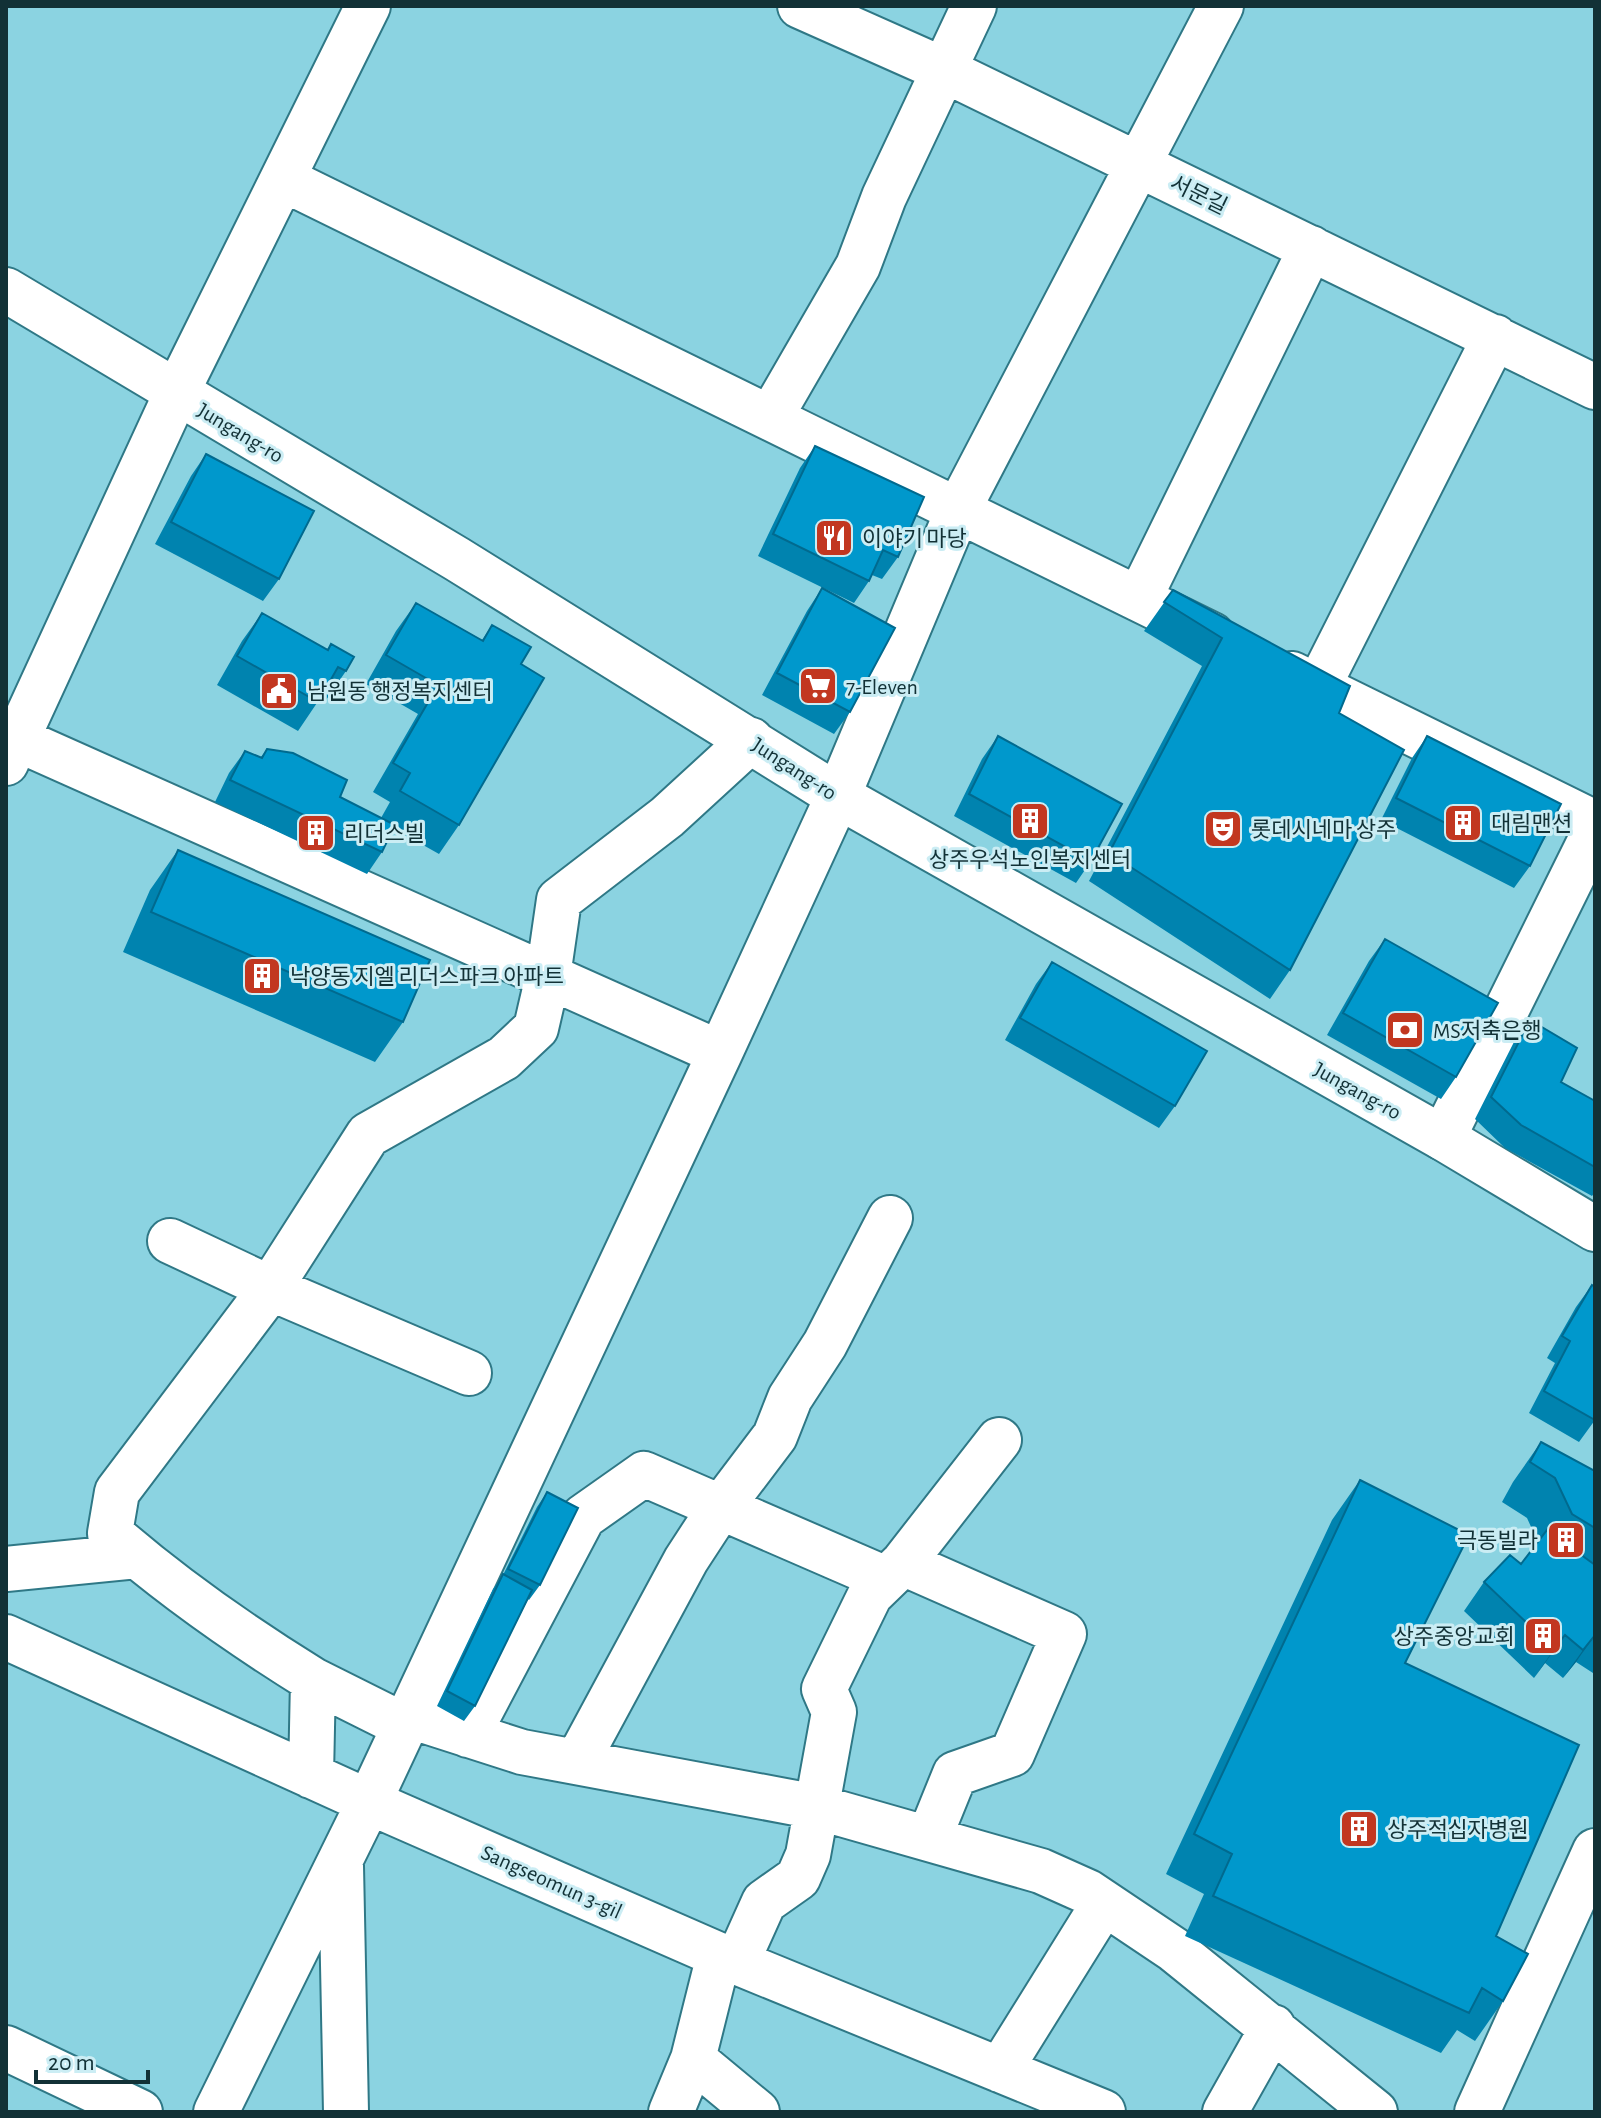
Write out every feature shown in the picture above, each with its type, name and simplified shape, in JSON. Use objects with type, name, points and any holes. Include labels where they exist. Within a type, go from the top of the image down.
[{"type":"street","points":[[368,6],[176,394],[11,751],[548,976],[720,1053]]},
{"type":"street","name":"서문길","points":[[800,6],[944,70],[1595,387]]},
{"type":"street","points":[[770,418],[858,266],[884,197],[974,6]]},
{"type":"street","points":[[216,2112],[369,1802],[720,1053],[838,796],[958,510],[1221,6]]},
{"type":"street","points":[[283,179],[1595,823]]},
{"type":"street","points":[[1139,599],[1311,248]]},
{"type":"street","name":"Jungang-ro","points":[[6,290],[457,559],[838,796],[1443,1138],[1595,1229]]},
{"type":"street","points":[[1318,687],[1495,337]]},
{"type":"street","points":[[751,740],[667,817],[559,900],[548,976],[536,1028],[504,1058],[368,1135],[270,1288],[117,1492],[110,1533],[258,1646],[313,1680],[407,1721],[522,1752],[817,1807],[1041,1871],[1088,1892],[1173,1949],[1375,2112]]},
{"type":"street","points":[[1443,1138],[1595,831]]},
{"type":"street","points":[[577,1762],[686,1560],[721,1507],[775,1436],[790,1398],[825,1344],[890,1218]]},
{"type":"street","points":[[170,1241],[270,1288],[469,1373]]},
{"type":"street","points":[[671,2112],[728,1958],[764,1902],[798,1878],[808,1855],[834,1712],[824,1689],[870,1595],[894,1571],[999,1440]]},
{"type":"street","points":[[468,1735],[583,1517],[644,1474],[721,1507],[1064,1634],[1012,1754],[955,1774],[929,1838]]},
{"type":"street","points":[[6,1569],[137,1556]]},
{"type":"street","name":"Sangseomun 3-gil","points":[[6,1637],[369,1802],[728,1958],[1103,2112]]},
{"type":"street","points":[[311,1776],[313,1680]]},
{"type":"street","points":[[1477,2112],[1595,1851]]},
{"type":"street","points":[[341,1859],[346,2112]]},
{"type":"street","points":[[1000,2070],[1104,1903]]},
{"type":"street","points":[[6,2025],[64,2076]]},
{"type":"street","points":[[1225,2112],[1273,2027]]},
{"type":"street","points":[[6,2048],[140,2112]]},
{"type":"street","points":[[693,2059],[757,2112]]},
{"type":"building","name":"이야기 마당","points":[[815,446],[924,497],[898,557],[883,550],[869,581],[773,534]]},
{"type":"building","points":[[206,454],[314,511],[279,579],[171,522]]},
{"type":"building","points":[[822,588],[895,628],[850,712],[777,673]]},
{"type":"building","points":[[1173,590],[1350,686],[1339,713],[1404,750],[1290,970],[1109,853],[1222,638],[1164,602]]},
{"type":"building","points":[[416,603],[483,641],[492,625],[531,647],[521,664],[544,678],[459,825],[400,791],[410,773],[393,763],[438,685],[386,655]]},
{"type":"building","points":[[262,613],[328,650],[331,644],[354,657],[346,671],[338,667],[318,702],[237,656]]},
{"type":"building","points":[[998,736],[1122,804],[1091,861],[969,794]]},
{"type":"building","points":[[1427,736],[1561,804],[1530,866],[1396,798]]},
{"type":"building","points":[[267,749],[293,753],[347,780],[340,797],[395,825],[382,852],[230,780],[245,751],[262,758]]},
{"type":"building","points":[[178,850],[430,960],[403,1022],[151,912]]},
{"type":"building","name":"MS저축은행","points":[[1385,939],[1498,1003],[1456,1077],[1343,1013]]},
{"type":"building","points":[[1052,962],[1207,1051],[1175,1106],[1020,1018]]},
{"type":"building","points":[[1530,1020],[1577,1048],[1561,1082],[1595,1101],[1595,1167],[1521,1125],[1491,1097]]},
{"type":"building","points":[[1592,1285],[1595,1287],[1595,1420],[1544,1391],[1570,1341],[1562,1336]]},
{"type":"building","points":[[1541,1442],[1595,1471],[1595,1528],[1572,1514],[1555,1478],[1530,1462]]},
{"type":"building","name":"상주적십자병원","points":[[1360,1480],[1469,1535],[1405,1663],[1579,1745],[1496,1936],[1528,1954],[1503,2001],[1482,1988],[1469,2013],[1213,1896],[1232,1854],[1194,1834]]},
{"type":"building","points":[[547,1492],[578,1508],[540,1585],[508,1569]]},
{"type":"building","points":[[1547,1530],[1595,1565],[1595,1635],[1583,1650],[1565,1635],[1554,1649],[1484,1582],[1510,1555],[1521,1564]]},
{"type":"building","points":[[503,1574],[532,1590],[475,1706],[447,1691]]},
{"type":"place","name":"이야기 마당","points":[[834,538]]},
{"type":"place","name":"7-Eleven","points":[[818,686]]},
{"type":"place","name":"남원동 행정복지센터","points":[[279,691]]},
{"type":"place","name":"상주우석노인복지센터","points":[[1030,821]]},
{"type":"place","name":"대림맨션","points":[[1463,823]]},
{"type":"place","name":"롯데시네마 상주","points":[[1223,829]]},
{"type":"place","name":"리더스빌","points":[[316,833]]},
{"type":"place","name":"낙양동 지엘 리더스파크 아파트","points":[[262,976]]},
{"type":"place","name":"MS저축은행","points":[[1405,1030]]},
{"type":"place","name":"극동빌라","points":[[1566,1540]]},
{"type":"place","name":"상주중앙교회","points":[[1543,1636]]},
{"type":"place","name":"상주적십자병원","points":[[1359,1829]]}]
